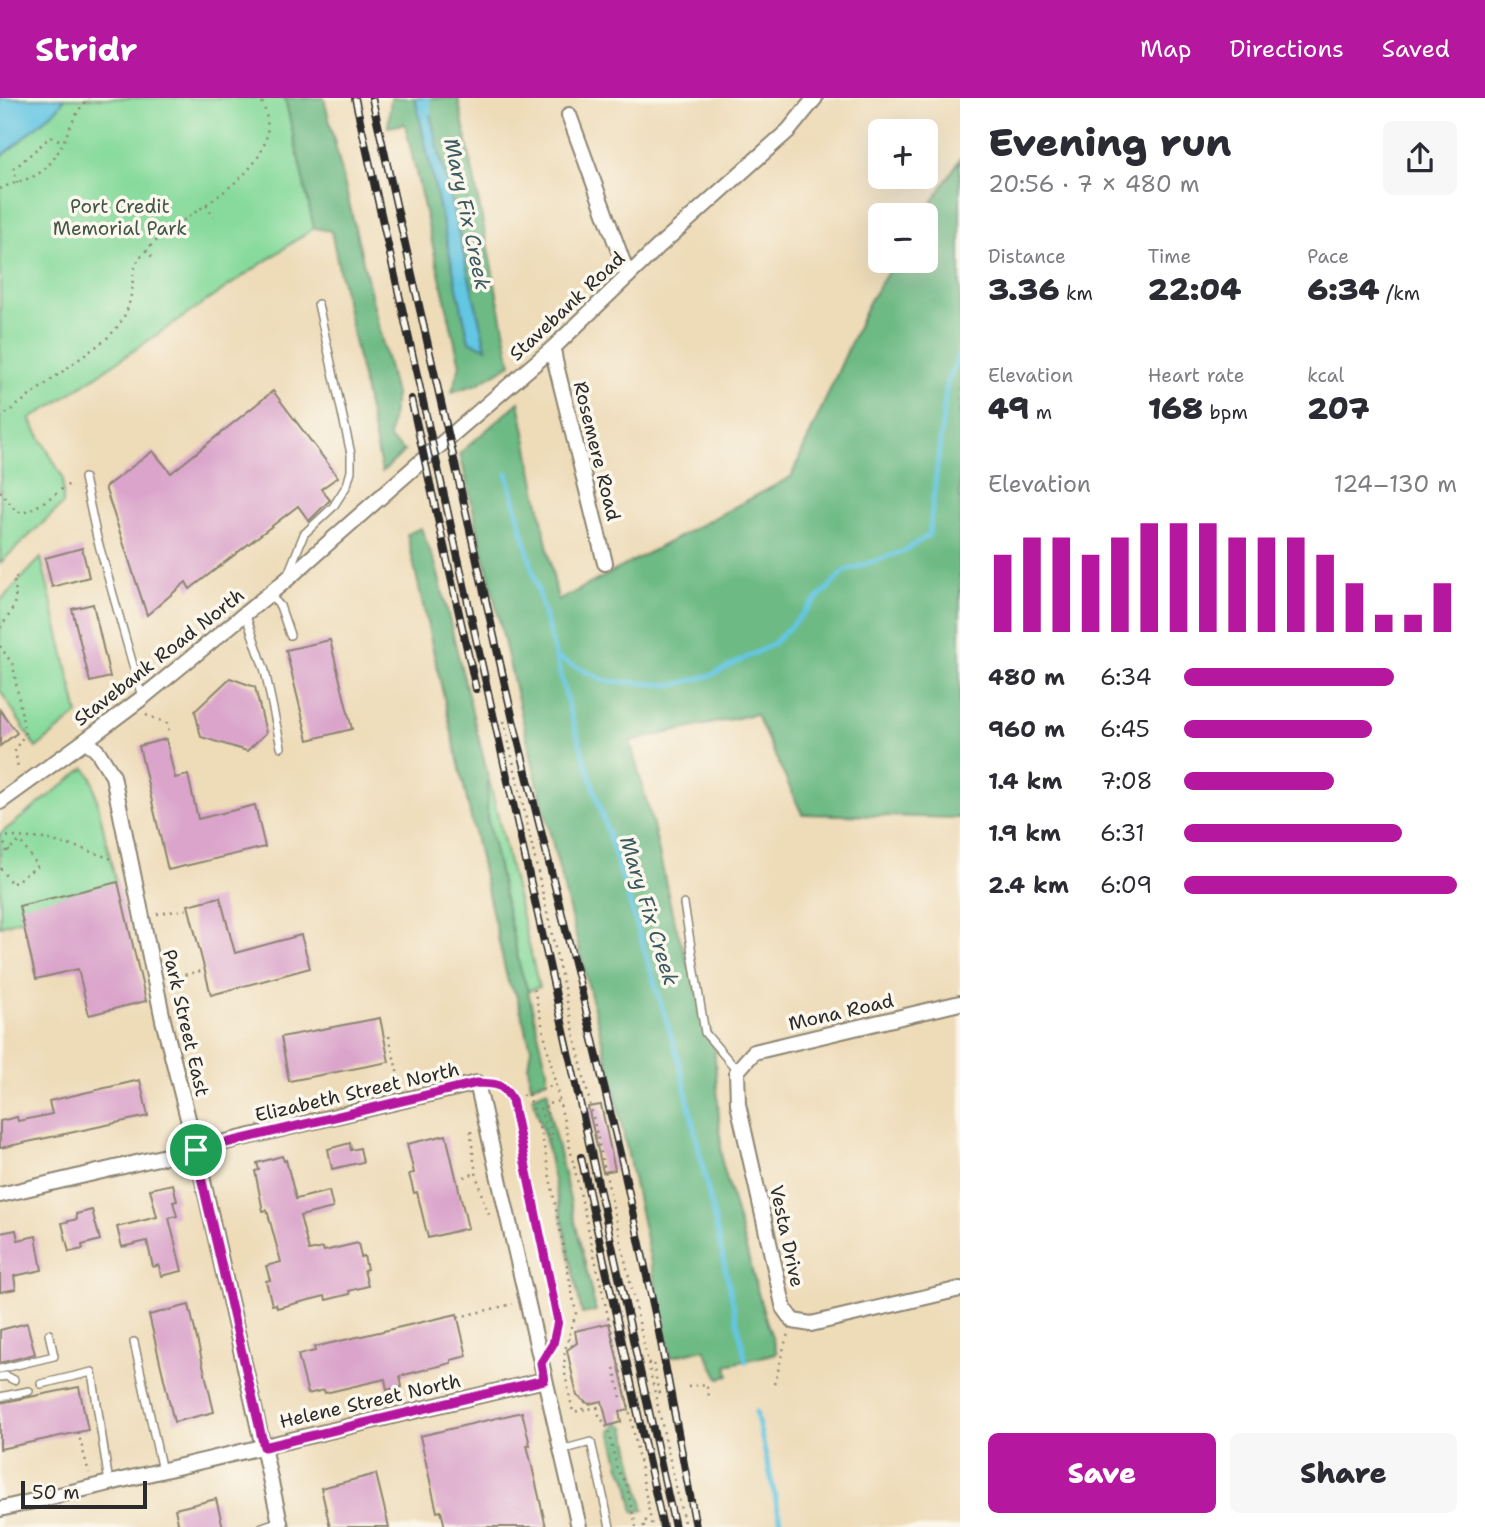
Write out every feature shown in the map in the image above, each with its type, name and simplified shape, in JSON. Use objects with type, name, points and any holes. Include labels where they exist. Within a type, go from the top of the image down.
[{"type":"street","name":"Stavebank Road","points":[[337,535],[553,348],[659,246],[789,130],[815,98]]},
{"type":"street","points":[[569,115],[628,276]]},
{"type":"street","name":"Rosemere Road","points":[[553,348],[606,563]]},
{"type":"street","name":"Stavebank Road North","points":[[0,802],[142,698],[337,535]]},
{"type":"street","name":"Park Street East","points":[[86,740],[99,752],[113,776],[163,1020],[196,1150],[280,1524]]},
{"type":"street","name":"Mona Road","points":[[737,1071],[754,1052],[960,1003]]},
{"type":"street","name":"Vesta Drive","points":[[737,1071],[738,1104],[780,1295],[784,1309],[793,1321]]},
{"type":"street","points":[[477,1083],[579,1527]]},
{"type":"street","name":"Elizabeth Street North","points":[[0,1195],[477,1083]]},
{"type":"street","points":[[793,1321],[811,1324],[960,1289]]},
{"type":"street","name":"Helene Street North","points":[[0,1509],[544,1380]]},
{"type":"lane","points":[[285,581],[304,534],[333,507],[347,485],[351,471],[352,454],[317,304]]},
{"type":"lane","points":[[85,479],[97,538],[142,698]]},
{"type":"lane","points":[[269,594],[280,606],[290,635]]},
{"type":"lane","points":[[245,613],[265,671],[281,747]]},
{"type":"lane","points":[[684,904],[705,1033],[737,1071]]},
{"type":"lane","points":[[477,1083],[498,1084],[507,1090],[512,1100],[558,1321],[553,1344],[541,1363]]},
{"type":"lane","points":[[0,1369],[54,1356],[48,1334]]},
{"type":"lane","points":[[134,1342],[162,1471]]},
{"type":"lane","points":[[41,1384],[92,1372],[109,1483]]},
{"type":"lane","points":[[0,1377],[14,1380]]},
{"type":"lane","points":[[0,1397],[29,1391]]},
{"type":"lane","points":[[561,1450],[591,1442],[610,1527]]},
{"type":"lane","points":[[262,1527],[280,1524]]},
{"type":"path","points":[[0,190],[27,180],[51,162],[59,151],[72,120],[89,98]]},
{"type":"path","points":[[0,418],[105,340],[126,314],[137,261],[146,250],[252,167],[267,137],[268,122],[260,98]]},
{"type":"path","points":[[18,183],[14,169],[50,137],[63,141]]},
{"type":"path","points":[[205,204],[214,217]]},
{"type":"path","points":[[146,250],[155,260]]},
{"type":"path","points":[[0,491],[15,510],[22,513],[31,511],[72,483],[85,479]]},
{"type":"path","points":[[0,628],[15,605],[16,588],[13,579],[19,576]]},
{"type":"path","points":[[0,646],[13,665],[25,734],[15,749],[18,768]]},
{"type":"path","points":[[146,715],[167,723],[169,732]]},
{"type":"path","points":[[504,721],[685,1527]]},
{"type":"path","points":[[0,837],[12,855]]},
{"type":"path","points":[[0,837],[46,839],[118,861]]},
{"type":"path","points":[[0,856],[20,841],[38,866],[12,884],[0,868]]},
{"type":"path","points":[[157,914],[189,909]]},
{"type":"path","points":[[171,978],[205,970]]},
{"type":"path","points":[[534,989],[620,1366],[652,1527]]},
{"type":"path","points":[[389,1036],[400,1085]]},
{"type":"path","points":[[535,1091],[555,1084]]},
{"type":"path","points":[[528,1094],[542,1136],[576,1313],[565,1350],[564,1369],[570,1400],[573,1412],[603,1406]]},
{"type":"path","points":[[533,1109],[540,1108],[550,1141],[553,1138],[545,1105],[559,1101]]},
{"type":"path","points":[[464,1177],[476,1173]]},
{"type":"path","points":[[458,1317],[527,1300]]},
{"type":"path","points":[[774,1384],[782,1350],[793,1321]]},
{"type":"path","points":[[569,1338],[572,1346]]},
{"type":"path","points":[[648,1363],[653,1362],[659,1394]]},
{"type":"path","points":[[620,1366],[614,1367],[622,1402]]},
{"type":"path","points":[[688,1387],[706,1384],[710,1400]]},
{"type":"path","points":[[395,1388],[398,1400]]},
{"type":"path","points":[[583,1410],[585,1401]]},
{"type":"path","points":[[597,1407],[608,1429],[617,1469],[626,1483],[636,1527]]},
{"type":"path","points":[[78,1432],[88,1469]]},
{"type":"path","points":[[643,1527],[642,1521],[650,1519]]},
{"type":"green space","name":"Port Credit Memorial Park","points":[[65,98],[285,98],[314,228],[30,419],[63,478],[63,504],[0,563],[0,158]]},
{"type":"green space","points":[[285,98],[324,98],[395,395],[389,439],[405,451],[382,472],[331,231],[314,228]]},
{"type":"green space","points":[[391,98],[415,98],[469,341],[486,347],[426,98],[458,98],[511,364],[477,384],[452,392],[460,365],[405,124],[388,127]]},
{"type":"green space","points":[[960,159],[960,818],[802,814],[756,714],[630,741],[653,825],[673,917],[714,1044],[722,1162],[777,1353],[727,1365],[729,1376],[719,1378],[704,1349],[671,1357],[613,1084],[537,781],[460,453],[519,402],[558,601],[791,477],[869,302],[887,273],[938,273],[938,203],[932,203]]},
{"type":"green space","points":[[421,528],[436,566],[488,776],[487,817],[520,968],[547,1070],[547,1080],[531,1086],[528,1066],[531,1048],[516,994],[508,982],[407,534]]},
{"type":"green space","points":[[41,558],[78,714],[36,748],[0,690],[0,601]]},
{"type":"green space","points":[[85,768],[92,778],[117,888],[0,926],[0,834]]},
{"type":"green space","points":[[488,776],[539,987],[528,991],[520,968],[487,817]]},
{"type":"green space","points":[[548,1090],[549,1110],[596,1311],[582,1314],[545,1138],[532,1096]]},
{"type":"green space","points":[[618,1423],[625,1427],[644,1510],[634,1512],[627,1478],[620,1467],[611,1430]]},
{"type":"water","points":[[0,98],[65,98],[58,108],[0,158]]},
{"type":"water","points":[[415,98],[426,98],[486,348],[469,341]]},
{"type":"building","points":[[273,391],[338,477],[321,489],[330,500],[309,521],[298,506],[190,589],[186,582],[147,615],[105,487],[153,451],[171,473]]},
{"type":"building","points":[[82,548],[89,577],[52,587],[45,558]]},
{"type":"building","points":[[93,604],[110,677],[90,682],[72,609]]},
{"type":"building","points":[[330,640],[352,729],[308,740],[286,650]]},
{"type":"building","points":[[230,678],[255,687],[266,733],[247,751],[201,737],[195,711]]},
{"type":"building","points":[[0,710],[17,733],[0,746]]},
{"type":"building","points":[[166,739],[175,778],[188,775],[198,819],[255,805],[265,847],[168,870],[139,746]]},
{"type":"building","points":[[118,882],[146,1001],[89,1015],[78,969],[36,979],[19,906]]},
{"type":"building","points":[[220,897],[235,953],[301,935],[310,968],[211,995],[188,905]]},
{"type":"building","points":[[380,1018],[389,1062],[289,1081],[281,1037]]},
{"type":"building","points":[[140,1080],[148,1116],[0,1148],[0,1121],[17,1117],[18,1121],[52,1114],[49,1101]]},
{"type":"building","points":[[601,1105],[615,1170],[603,1172],[588,1107]]},
{"type":"building","points":[[446,1135],[468,1228],[428,1238],[417,1192],[414,1193],[409,1174],[414,1173],[407,1144]]},
{"type":"building","points":[[350,1143],[351,1150],[360,1148],[363,1162],[332,1169],[328,1149]]},
{"type":"building","points":[[282,1156],[284,1161],[286,1160],[296,1199],[329,1191],[333,1208],[300,1216],[309,1251],[323,1248],[324,1251],[358,1243],[361,1257],[364,1256],[368,1286],[326,1300],[325,1296],[277,1308],[276,1304],[272,1305],[266,1281],[270,1280],[266,1266],[281,1262],[267,1210],[263,1211],[255,1171],[259,1170],[257,1163]]},
{"type":"building","points":[[173,1184],[177,1201],[173,1202],[177,1216],[169,1218],[182,1271],[161,1276],[159,1265],[153,1267],[147,1241],[122,1247],[117,1227],[157,1217],[150,1189]]},
{"type":"building","points":[[92,1210],[100,1240],[82,1245],[83,1249],[69,1252],[62,1223],[77,1219],[76,1214]]},
{"type":"building","points":[[16,1230],[18,1240],[36,1236],[42,1270],[14,1276],[16,1289],[0,1292],[0,1233]]},
{"type":"building","points":[[189,1305],[214,1412],[174,1422],[149,1315]]},
{"type":"building","points":[[457,1314],[467,1356],[451,1360],[451,1363],[400,1376],[402,1387],[387,1390],[385,1379],[325,1393],[324,1390],[308,1394],[298,1355],[315,1351],[314,1347]]},
{"type":"building","points":[[27,1323],[35,1354],[0,1363],[0,1330]]},
{"type":"building","points":[[609,1323],[629,1410],[619,1412],[621,1422],[608,1426],[602,1401],[589,1404],[577,1396],[567,1350],[577,1343],[575,1331]]},
{"type":"building","points":[[79,1387],[88,1430],[0,1449],[0,1403]]},
{"type":"building","points":[[522,1412],[546,1527],[445,1527],[441,1511],[437,1512],[420,1436]]},
{"type":"building","points":[[376,1474],[389,1527],[330,1527],[321,1488]]},
{"type":"building","points":[[216,1499],[223,1527],[179,1527],[175,1509]]},
{"type":"waterway","name":"Mary Fix Creek","points":[[427,98],[429,112]]},
{"type":"waterway","points":[[557,658],[606,681],[674,685],[712,675],[773,644],[845,571],[904,551],[929,535],[947,383],[960,352]]},
{"type":"waterway","name":"Mary Fix Creek","points":[[507,473],[571,715],[680,1064],[746,1362]]},
{"type":"waterway","name":"Mary Fix Creek","points":[[756,1412],[782,1527]]},
{"type":"railway","points":[[355,98],[675,1527]]},
{"type":"railway","points":[[372,98],[513,720],[623,1166],[658,1327],[696,1527]]},
{"type":"railway","points":[[411,399],[476,689]]},
{"type":"railway","points":[[581,1157],[663,1527]]},
{"type":"route","points":[[477,1083],[498,1084],[507,1090],[512,1100],[558,1321],[553,1344],[541,1363],[544,1380],[264,1447],[196,1150],[477,1083]]}]
